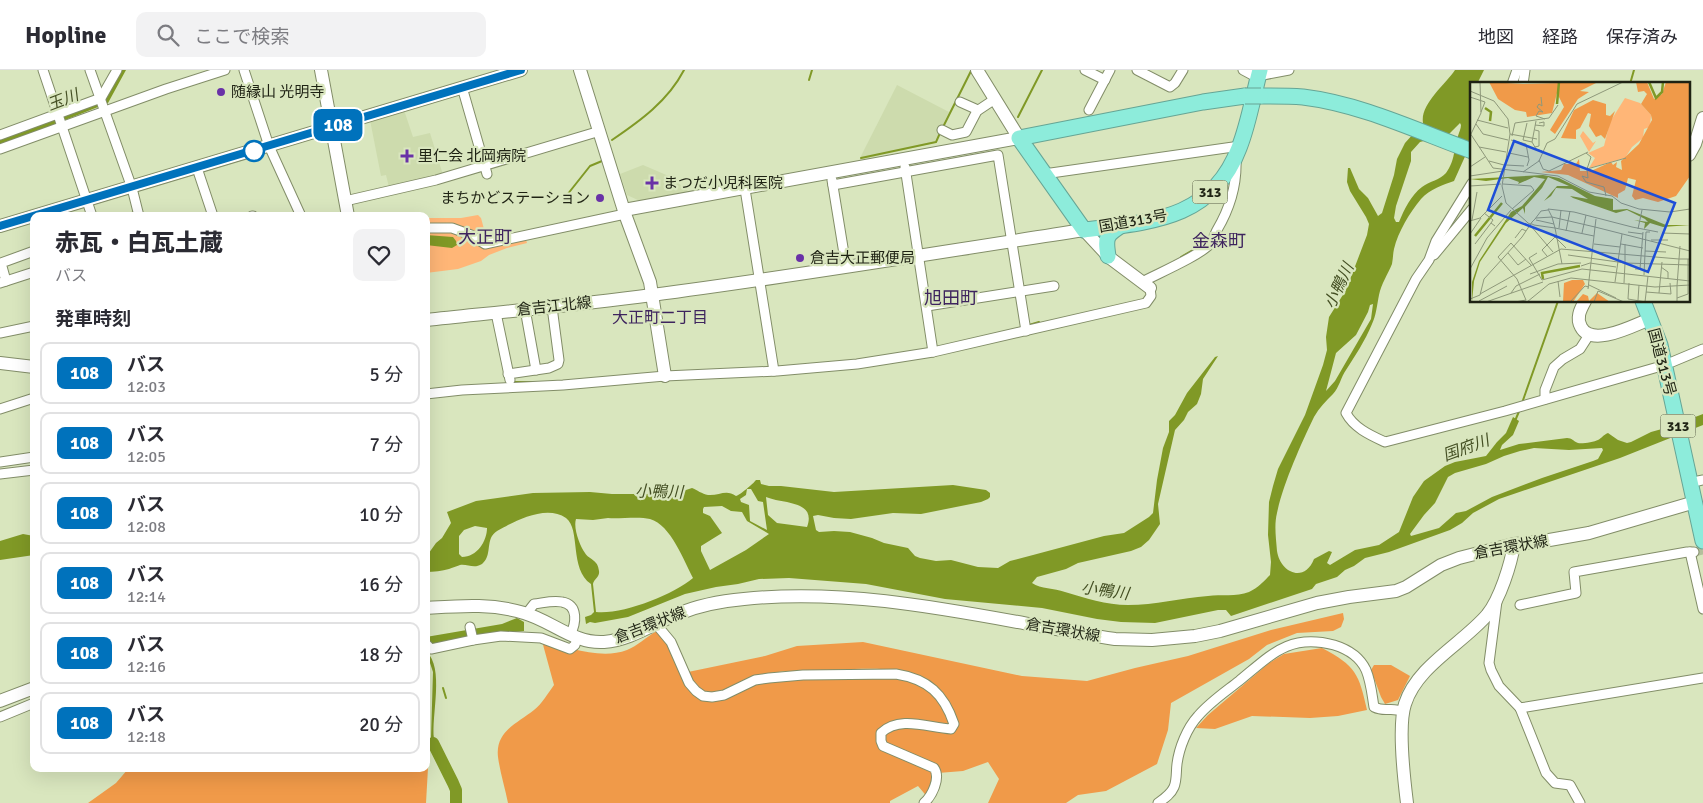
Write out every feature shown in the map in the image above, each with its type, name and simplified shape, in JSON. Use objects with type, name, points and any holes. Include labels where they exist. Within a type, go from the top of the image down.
[{"type":"highway","name":"国道313号","points":[[1019,138],[1084,230],[1167,217],[1191,207],[1221,182],[1238,152],[1259,75]]},
{"type":"highway","points":[[1019,138],[1203,102],[1245,96],[1302,97],[1363,111],[1470,150]]},
{"type":"highway","points":[[1108,256],[1106,239],[1109,234],[1122,225]]},
{"type":"highway","name":"国道313号","points":[[1642,302],[1660,346],[1697,481],[1695,502],[1696,548]]},
{"type":"main road","points":[[320,70],[347,212]]},
{"type":"main road","points":[[49,212],[521,70]]},
{"type":"main road","points":[[580,70],[625,212],[650,282],[665,376]]},
{"type":"main road","points":[[625,212],[745,189],[832,179],[905,165],[1019,138],[977,70]]},
{"type":"main road","points":[[1696,149],[1703,118]]},
{"type":"main road","points":[[0,226],[30,217]]},
{"type":"main road","points":[[1084,230],[1108,256],[1146,285]]},
{"type":"main road","name":"倉吉江北線","points":[[430,320],[652,295],[1084,230]]},
{"type":"main road","points":[[1584,302],[1578,314],[1581,329],[1589,335],[1596,337],[1608,335],[1650,319]]},
{"type":"main road","points":[[0,363],[30,367]]},
{"type":"main road","name":"倉吉環状線","points":[[430,608],[490,606],[508,608],[527,614],[588,641],[604,642],[619,640],[696,607],[718,602],[768,597],[826,595],[889,601],[1115,639],[1132,641],[1173,639],[1220,631],[1316,603],[1396,591],[1406,587],[1441,565],[1459,558],[1514,544],[1538,542],[1589,533],[1695,502]]},
{"type":"main road","points":[[1406,803],[1402,734],[1405,702],[1430,666],[1488,614],[1512,556],[1514,544]]},
{"type":"main road","points":[[0,701],[30,690]]},
{"type":"street","points":[[43,70],[91,212]]},
{"type":"street","points":[[90,70],[132,188],[137,212]]},
{"type":"street","points":[[0,135],[100,98],[116,70]]},
{"type":"street","points":[[0,149],[104,110],[225,70]]},
{"type":"street","points":[[244,70],[269,146],[299,212]]},
{"type":"street","points":[[1086,70],[1105,80]]},
{"type":"street","points":[[1089,110],[1110,70]]},
{"type":"street","points":[[1137,70],[1170,87],[1173,86],[1183,70]]},
{"type":"street","points":[[1243,70],[1259,75],[1289,70]]},
{"type":"street","points":[[1513,82],[1517,70]]},
{"type":"street","points":[[462,88],[486,170]]},
{"type":"street","points":[[942,130],[952,135],[966,132],[978,110],[995,99]]},
{"type":"street","points":[[960,102],[978,110]]},
{"type":"street","points":[[345,201],[486,170],[600,131]]},
{"type":"street","points":[[430,394],[857,364],[934,352],[1146,303],[1151,296],[1146,285],[1210,244],[1229,205],[1236,175],[1238,152],[1044,174]]},
{"type":"street","points":[[934,352],[905,165],[998,155],[1026,331]]},
{"type":"street","points":[[197,168],[213,212]]},
{"type":"street","points":[[832,179],[846,266]]},
{"type":"street","points":[[1429,260],[1436,241],[1470,186]]},
{"type":"street","points":[[745,189],[774,371]]},
{"type":"street","points":[[1470,211],[1429,260],[1412,288],[1346,413],[1350,422],[1368,434],[1385,442],[1665,367],[1703,349]]},
{"type":"street","points":[[430,228],[452,228],[471,235],[485,244],[625,212]]},
{"type":"street","points":[[30,252],[1,263],[3,282],[30,273]]},
{"type":"street","points":[[927,306],[1054,286]]},
{"type":"street","points":[[508,374],[549,368],[558,364],[560,360],[552,307]]},
{"type":"street","points":[[525,309],[536,370]]},
{"type":"street","points":[[496,313],[511,387]]},
{"type":"street","points":[[0,333],[30,327]]},
{"type":"street","points":[[1546,399],[1545,390],[1554,368],[1563,359],[1580,349],[1589,335]]},
{"type":"street","points":[[0,409],[30,399]]},
{"type":"street","points":[[0,462],[30,458]]},
{"type":"street","points":[[0,474],[30,470]]},
{"type":"street","points":[[1520,604],[1576,593],[1574,572],[1696,548],[1703,609]]},
{"type":"street","points":[[1497,596],[1498,605],[1489,663],[1494,678],[1520,708],[1546,773],[1555,783],[1570,785],[1580,803]]},
{"type":"street","points":[[430,649],[501,636],[541,638],[570,649],[575,646],[574,609],[566,602],[556,601],[534,604],[527,614]]},
{"type":"street","points":[[656,624],[671,642],[690,683],[703,696],[724,695],[755,680],[803,675],[896,674],[911,676],[926,683],[942,698],[950,712],[954,724],[951,729],[898,724],[887,728],[882,733],[881,741],[883,746],[934,768],[938,778],[927,802]]},
{"type":"street","points":[[470,627],[473,640]]},
{"type":"street","points":[[1158,803],[1168,796],[1175,786],[1177,762],[1188,731],[1198,716],[1279,649],[1310,641],[1322,642],[1350,652],[1360,661],[1365,669],[1369,679],[1374,707],[1384,710],[1396,708],[1403,712]]},
{"type":"street","points":[[1520,708],[1703,678]]},
{"type":"street","points":[[0,717],[30,705]]},
{"type":"shaded area","points":[[121,70],[126,70],[108,103],[0,146],[0,139],[98,103]]},
{"type":"shaded area","points":[[1455,70],[1484,70],[1478,82],[1470,82],[1470,145],[1454,181],[1428,193],[1417,204],[1405,222],[1398,236],[1392,264],[1381,287],[1374,318],[1369,330],[1335,392],[1316,414],[1293,464],[1283,490],[1276,518],[1277,551],[1283,565],[1293,572],[1299,573],[1310,567],[1314,559],[1329,551],[1332,552],[1327,563],[1330,565],[1355,550],[1379,545],[1399,532],[1413,497],[1424,481],[1445,466],[1455,462],[1486,456],[1506,433],[1513,417],[1519,421],[1513,435],[1502,445],[1500,450],[1519,444],[1567,438],[1578,443],[1588,443],[1598,440],[1608,433],[1618,440],[1627,443],[1651,432],[1703,414],[1703,425],[1620,458],[1499,499],[1473,513],[1462,523],[1450,530],[1389,552],[1365,558],[1337,577],[1316,584],[1312,589],[1231,616],[1226,610],[1218,610],[1155,623],[1121,622],[1042,608],[945,599],[866,584],[789,578],[759,579],[685,594],[628,617],[586,624],[585,617],[594,612],[591,584],[584,577],[580,569],[570,523],[566,518],[552,513],[529,516],[497,531],[493,534],[487,558],[482,564],[474,566],[460,565],[430,572],[430,551],[442,538],[451,523],[447,512],[476,501],[533,493],[590,492],[646,494],[680,492],[692,488],[708,495],[729,493],[736,496],[756,480],[760,480],[761,484],[769,486],[834,492],[953,485],[986,490],[990,493],[990,497],[981,502],[921,514],[893,513],[851,519],[813,516],[816,530],[819,532],[850,532],[884,543],[908,548],[915,556],[920,558],[936,561],[951,560],[978,567],[998,568],[1010,561],[1104,536],[1124,533],[1149,517],[1153,513],[1163,448],[1169,432],[1169,421],[1175,415],[1187,393],[1215,357],[1218,356],[1203,379],[1201,394],[1197,404],[1188,412],[1175,430],[1158,504],[1160,524],[1149,540],[1141,547],[1131,551],[1078,563],[1066,569],[1037,577],[1032,583],[1096,601],[1120,605],[1148,604],[1249,592],[1270,575],[1269,502],[1273,486],[1278,469],[1305,415],[1323,365],[1327,350],[1326,337],[1329,317],[1346,290],[1367,235],[1369,224],[1350,191],[1347,182],[1348,168],[1350,168],[1359,189],[1368,198],[1378,216],[1382,213],[1397,159],[1405,143],[1423,123],[1425,109]],"holes":[[[1460,123],[1453,159],[1446,173],[1418,190],[1408,203],[1399,222],[1396,222],[1394,218],[1396,206],[1411,161],[1411,152],[1420,142],[1449,134]],[[1373,304],[1371,319],[1335,381],[1326,391],[1336,353],[1356,335],[1370,305]],[[1534,448],[1569,450],[1602,448],[1603,450],[1598,459],[1492,497],[1466,511],[1456,513],[1439,528],[1411,536],[1410,534],[1435,503],[1448,477],[1520,451]],[[747,489],[751,489],[758,501],[763,502],[767,530],[750,521],[749,505],[741,502],[740,499],[746,495]],[[766,497],[803,507],[809,518],[807,527],[777,523],[768,515]],[[722,506],[731,511],[742,512],[747,521],[769,534],[746,550],[710,570],[701,551],[701,546],[722,533],[710,516],[703,513],[704,507]],[[640,518],[650,519],[658,523],[676,544],[693,578],[673,591],[633,607],[596,612],[593,584],[599,575],[599,571],[597,564],[581,546],[575,523],[576,519]],[[475,526],[487,528],[487,533],[477,551],[462,557],[459,554],[459,536],[464,530]]]},
{"type":"shaded area","points":[[897,85],[949,112],[934,143],[860,160],[860,158]]},
{"type":"shaded area","name":"里仁会 北岡病院","points":[[404,110],[413,137],[430,133],[443,175],[389,187],[386,175],[381,176],[370,120]]},
{"type":"shaded area","name":"まつだ小児科医院","points":[[643,165],[671,177],[688,191],[640,201],[627,195],[620,174]]},
{"type":"shaded area","points":[[478,215],[481,218],[487,240],[524,233],[527,243],[507,248],[489,255],[481,261],[458,269],[430,272],[430,218],[461,218]]},
{"type":"shaded area","points":[[430,235],[453,237],[457,245],[452,248],[430,245]]},
{"type":"shaded area","points":[[23,534],[30,535],[30,556],[0,560],[0,541]]},
{"type":"shaded area","points":[[1343,613],[1344,619],[1341,627],[1333,631],[1297,633],[1267,645],[1249,659],[1171,703],[1168,730],[1157,764],[1106,791],[1078,795],[1066,803],[988,803],[999,779],[988,762],[963,771],[938,773],[929,799],[918,786],[890,801],[890,803],[508,803],[499,763],[498,748],[504,734],[537,708],[554,685],[542,641],[584,652],[606,654],[627,650],[656,631],[669,644],[684,682],[690,691],[697,697],[728,697],[758,683],[795,679],[848,677],[928,681],[916,675],[889,670],[784,671],[759,676],[720,693],[708,693],[695,683],[688,672],[765,656],[797,646],[863,642],[1022,676],[1087,681],[1188,656],[1271,630]]},
{"type":"shaded area","points":[[517,618],[524,622],[524,631],[430,643],[430,636],[502,624]]},
{"type":"shaded area","points":[[1322,648],[1342,660],[1354,672],[1358,679],[1367,710],[1338,716],[1310,718],[1252,716],[1215,729],[1196,728],[1208,715],[1269,663],[1284,654]]},
{"type":"shaded area","points":[[430,656],[435,669],[436,680],[434,739],[441,758],[439,759],[431,738],[433,672]]},
{"type":"shaded area","points":[[1374,665],[1391,665],[1410,676],[1398,700],[1385,704],[1371,670]]},
{"type":"shaded area","points":[[125,772],[428,772],[426,803],[88,803],[116,783]]},
{"type":"waterway","points":[[612,140],[643,118],[662,101],[684,70]]},
{"type":"waterway","points":[[809,80],[812,70]]},
{"type":"waterway","points":[[1018,117],[1042,70]]},
{"type":"waterway","points":[[1631,82],[1634,70]]},
{"type":"waterway","points":[[943,127],[971,71]]},
{"type":"waterway","points":[[861,158],[936,142],[940,133]]},
{"type":"waterway","points":[[567,195],[590,166],[602,161]]},
{"type":"waterway","points":[[1181,257],[1205,243]]},
{"type":"waterway","points":[[1522,403],[1558,302]]},
{"type":"waterway","points":[[1029,325],[1039,322]]},
{"type":"waterway","points":[[511,382],[539,382]]},
{"type":"waterway","points":[[1515,421],[1520,409]]},
{"type":"waterway","points":[[443,688],[446,698]]},
{"type":"waterway","points":[[433,743],[456,790],[456,803]]},
{"type":"tunnel","points":[[1694,552],[1703,550]]},
{"type":"bus line","name":"108","points":[[46,212],[132,188],[521,70]]},
{"type":"bus line","name":"108","points":[[0,226],[30,217]]},
{"type":"place","name":"随縁山 光明寺","points":[[221,92]]},
{"type":"place","name":"里仁会 北岡病院","points":[[407,156]]},
{"type":"place","name":"まつだ小児科医院","points":[[652,183]]},
{"type":"place","name":"まちかどステーション","points":[[600,198]]},
{"type":"place","name":"倉吉大正郵便局","points":[[800,258]]},
{"type":"district","name":"大正町","points":[[485,237]]},
{"type":"district","name":"金森町","points":[[1219,241]]},
{"type":"district","name":"旭田町","points":[[951,298]]},
{"type":"district","name":"大正町二丁目","points":[[660,318]]},
{"type":"water label","name":"玉川","points":[[63,100]]},
{"type":"water label","name":"小鴨川","points":[[1339,286]]},
{"type":"water label","name":"国府川","points":[[1466,448]]},
{"type":"water label","name":"小鴨川","points":[[659,492]]},
{"type":"water label","name":"小鴨川","points":[[1105,591]]}]
